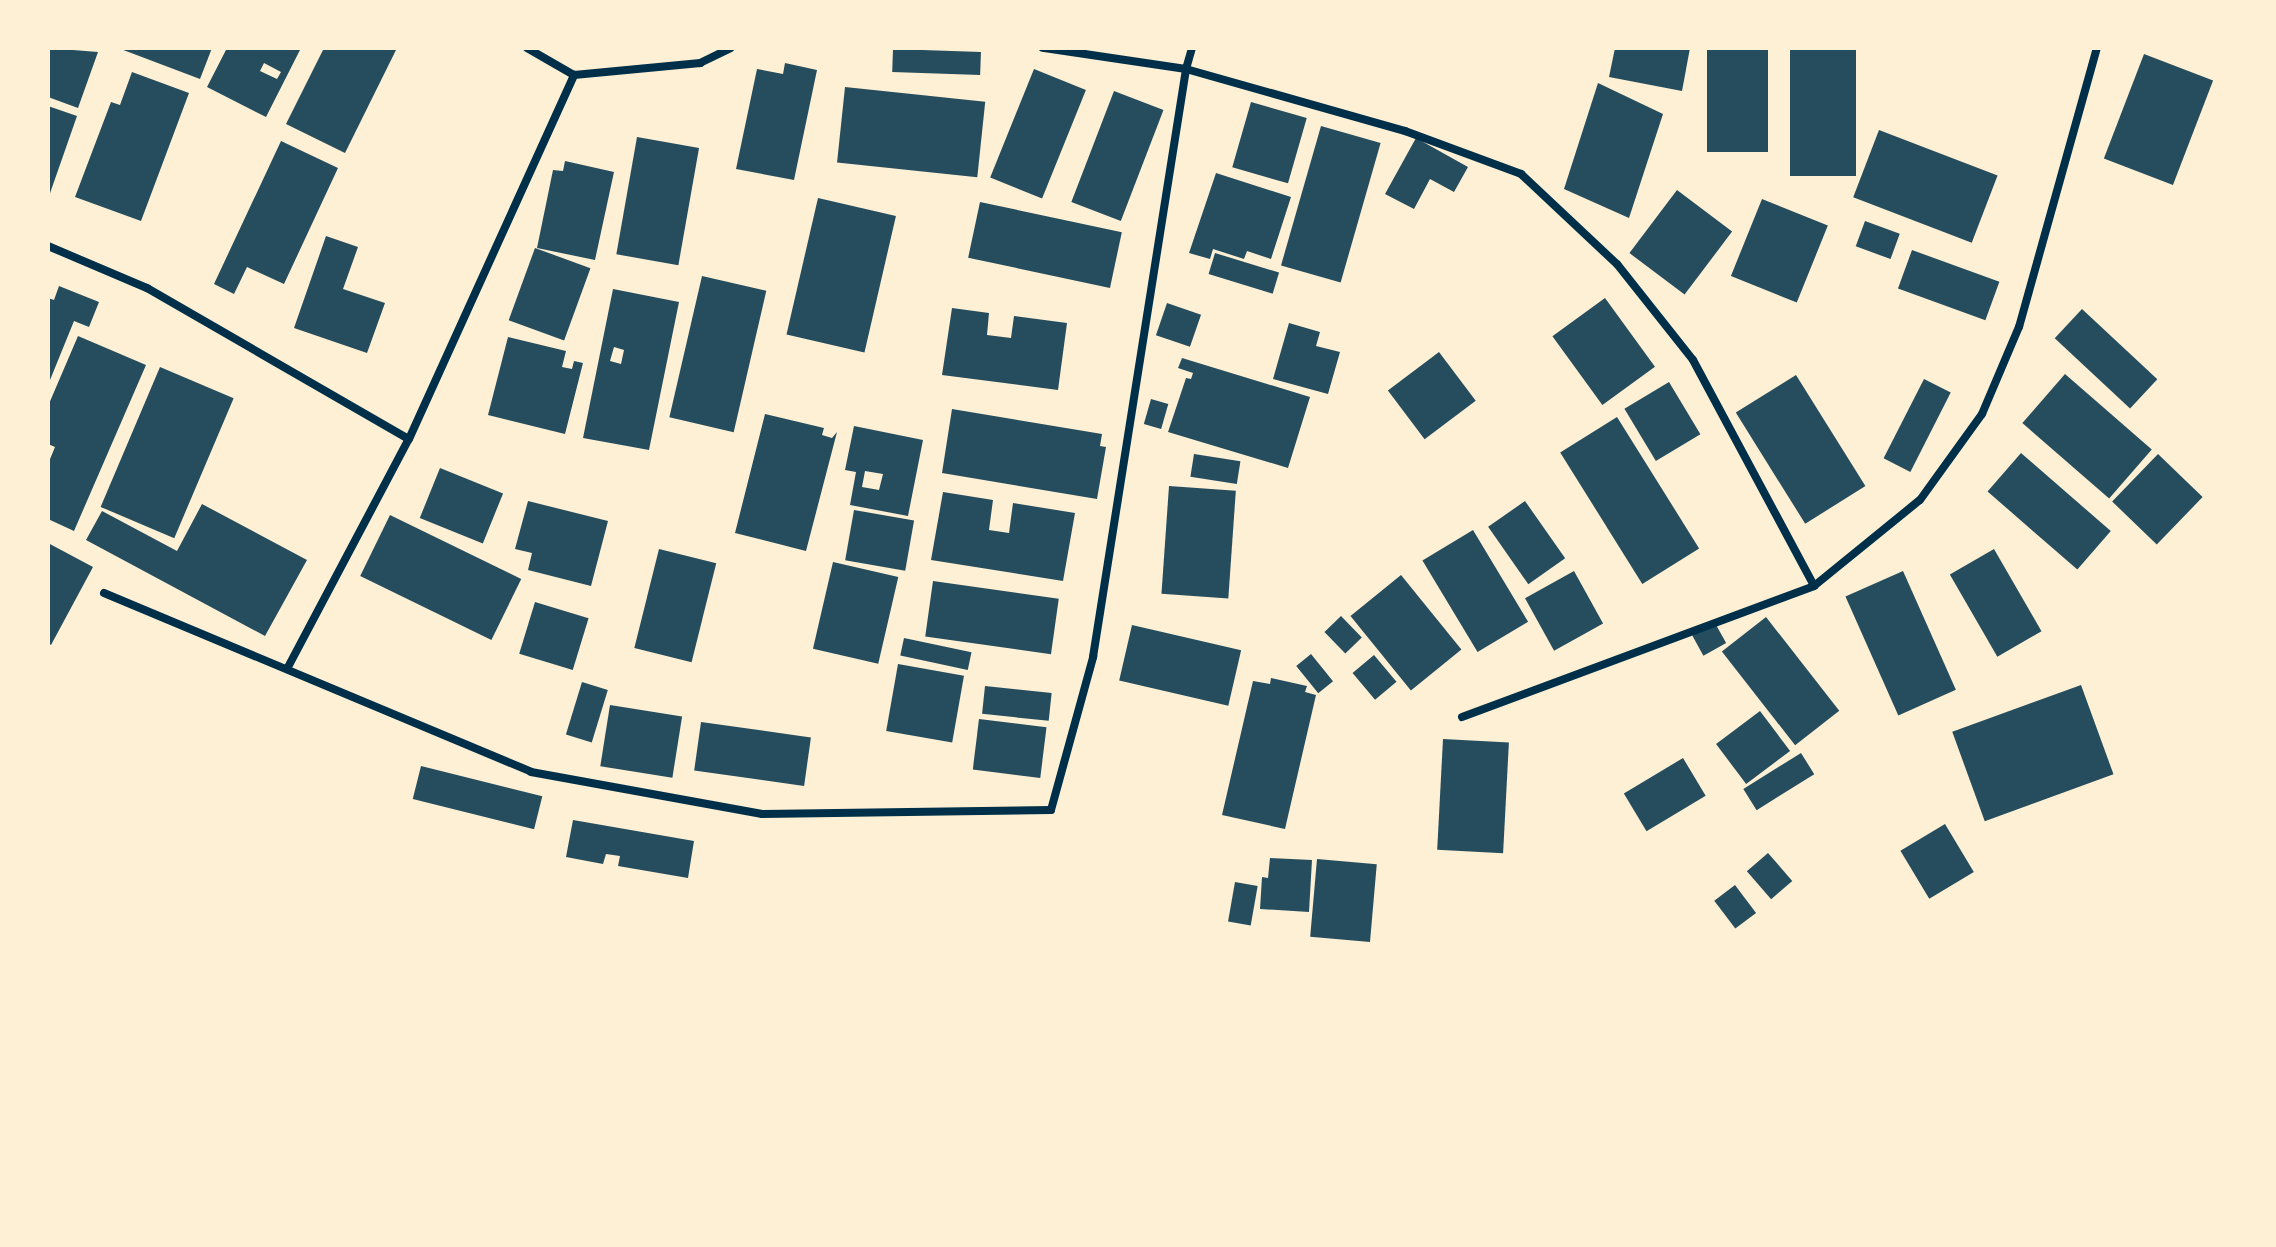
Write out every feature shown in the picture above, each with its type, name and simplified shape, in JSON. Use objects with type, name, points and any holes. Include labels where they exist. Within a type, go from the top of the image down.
[{"type":"street","points":[[527,48],[574,75],[700,63],[731,48]]},
{"type":"street","points":[[1043,48],[1186,69],[1405,131],[1521,174],[1617,264],[1693,360],[1814,586]]},
{"type":"street","points":[[104,593],[531,772],[762,814],[1051,810],[1093,657],[1186,69],[1192,48]]},
{"type":"street","points":[[1462,717],[1814,586],[1920,500],[1982,414],[2042,260],[2097,48]]},
{"type":"street","points":[[287,669],[409,439],[574,75]]},
{"type":"street","points":[[48,246],[147,288],[409,439]]},
{"type":"building","points":[[48,48],[98,52],[78,108],[48,97]]},
{"type":"building","points":[[118,48],[212,48],[200,79]]},
{"type":"building","points":[[227,48],[301,48],[266,117],[207,87]],"holes":[[[264,63],[281,72],[277,79],[260,71]]]},
{"type":"building","points":[[324,48],[397,48],[345,153],[286,124]]},
{"type":"building","points":[[1615,48],[1690,48],[1682,91],[1609,77]]},
{"type":"building","points":[[1707,48],[1768,48],[1768,152],[1707,152]]},
{"type":"building","points":[[1790,48],[1856,48],[1856,176],[1790,176]]},
{"type":"building","points":[[893,49],[981,52],[980,75],[892,72]]},
{"type":"building","points":[[2144,54],[2213,81],[2173,185],[2104,159]]},
{"type":"building","points":[[785,63],[817,70],[794,180],[736,169],[757,69],[783,74]]},
{"type":"building","points":[[1034,69],[1086,90],[1042,198],[990,177]]},
{"type":"building","points":[[132,72],[189,93],[141,221],[75,197],[111,102],[120,105]]},
{"type":"building","points":[[1598,83],[1663,114],[1629,218],[1564,189]]},
{"type":"building","points":[[845,87],[985,102],[977,177],[837,163]]},
{"type":"building","points":[[1114,91],[1163,110],[1121,221],[1071,202]]},
{"type":"building","points":[[1251,102],[1307,118],[1288,183],[1232,167]]},
{"type":"building","points":[[48,106],[77,116],[48,199]]},
{"type":"building","points":[[1321,126],[1381,143],[1341,282],[1281,265]]},
{"type":"building","points":[[1879,130],[1998,176],[1972,243],[1853,197]]},
{"type":"building","points":[[637,137],[699,148],[678,265],[616,254]]},
{"type":"building","points":[[1416,138],[1468,167],[1454,192],[1430,179],[1414,209],[1385,194]]},
{"type":"building","points":[[281,141],[338,168],[284,284],[247,267],[234,294],[214,284]]},
{"type":"building","points":[[565,161],[614,172],[595,260],[537,248],[553,170],[563,171]]},
{"type":"building","points":[[1216,173],[1291,197],[1271,259],[1247,251],[1244,259],[1213,249],[1210,259],[1189,253]]},
{"type":"building","points":[[1677,190],[1732,232],[1685,295],[1629,253]]},
{"type":"building","points":[[818,198],[896,216],[864,352],[787,334]]},
{"type":"building","points":[[1762,199],[1828,226],[1797,303],[1731,276]]},
{"type":"building","points":[[980,202],[1122,232],[1110,288],[968,258]]},
{"type":"building","points":[[1865,221],[1900,234],[1891,259],[1856,246]]},
{"type":"building","points":[[326,236],[358,247],[343,289],[385,303],[367,353],[294,328]]},
{"type":"building","points":[[535,248],[590,268],[564,341],[509,320]]},
{"type":"building","points":[[1912,250],[1999,282],[1985,320],[1898,289]]},
{"type":"building","points":[[1215,253],[1279,273],[1273,294],[1209,274]]},
{"type":"building","points":[[702,276],[766,291],[734,432],[669,417]]},
{"type":"building","points":[[59,286],[99,302],[89,327],[74,321],[48,385],[48,298],[54,300]]},
{"type":"building","points":[[613,289],[679,302],[649,450],[583,438]],"holes":[[[614,347],[624,350],[621,364],[610,361]]]},
{"type":"building","points":[[1605,298],[1655,367],[1602,405],[1552,336]]},
{"type":"building","points":[[1167,303],[1201,315],[1190,347],[1156,335]]},
{"type":"building","points":[[952,308],[989,313],[987,335],[1011,338],[1014,316],[1067,323],[1058,390],[942,375]]},
{"type":"building","points":[[2082,309],[2157,379],[2130,408],[2055,338]]},
{"type":"building","points":[[1289,323],[1320,332],[1316,346],[1340,352],[1328,394],[1273,379]]},
{"type":"building","points":[[78,336],[146,365],[74,531],[48,519],[48,464],[55,447],[48,444],[48,406]]},
{"type":"building","points":[[508,337],[566,351],[562,367],[572,369],[574,361],[583,363],[565,434],[488,415]]},
{"type":"building","points":[[1439,352],[1476,401],[1425,439],[1388,391]]},
{"type":"building","points":[[1182,358],[1310,397],[1288,468],[1168,432],[1186,378],[1191,379],[1193,373],[1178,368]]},
{"type":"building","points":[[160,367],[234,398],[174,538],[101,507]]},
{"type":"building","points":[[2065,374],[2152,449],[2109,499],[2022,423]]},
{"type":"building","points":[[1796,375],[1865,486],[1805,524],[1736,413]]},
{"type":"building","points":[[1924,379],[1951,393],[1910,472],[1884,458]]},
{"type":"building","points":[[1669,382],[1700,434],[1656,461],[1624,409]]},
{"type":"building","points":[[1151,399],[1168,404],[1161,429],[1144,424]]},
{"type":"building","points":[[952,409],[1102,434],[1100,446],[1106,447],[1097,499],[942,473]]},
{"type":"building","points":[[765,414],[824,428],[822,435],[832,438],[837,432],[806,551],[735,533]]},
{"type":"building","points":[[1617,417],[1699,548],[1642,584],[1560,453]]},
{"type":"building","points":[[854,426],[923,440],[908,516],[850,505],[856,472],[845,470]],"holes":[[[865,471],[883,474],[879,490],[862,487]]]},
{"type":"building","points":[[2021,453],[2111,531],[2077,570],[1988,491]]},
{"type":"building","points":[[1194,454],[1240,461],[1237,484],[1190,477]]},
{"type":"building","points":[[2158,454],[2203,497],[2157,545],[2112,501]]},
{"type":"building","points":[[440,468],[503,493],[483,544],[420,518]]},
{"type":"building","points":[[1169,486],[1236,491],[1228,598],[1161,594]]},
{"type":"building","points":[[943,492],[993,500],[989,530],[1009,533],[1013,503],[1075,513],[1063,581],[931,560]]},
{"type":"building","points":[[528,501],[608,521],[591,586],[528,570],[532,553],[515,549]]},
{"type":"building","points":[[1525,501],[1565,558],[1528,584],[1488,527]]},
{"type":"building","points":[[202,504],[307,560],[265,636],[86,540],[102,511],[177,551]]},
{"type":"building","points":[[854,510],[914,521],[905,571],[845,560]]},
{"type":"building","points":[[390,515],[521,579],[491,640],[360,576]]},
{"type":"building","points":[[1473,530],[1528,622],[1478,652],[1422,560]]},
{"type":"building","points":[[48,543],[93,567],[51,645],[48,643]]},
{"type":"building","points":[[659,549],[716,563],[692,662],[634,648]]},
{"type":"building","points":[[1994,549],[2042,631],[1997,657],[1950,574]]},
{"type":"building","points":[[833,562],[898,577],[878,664],[813,649]]},
{"type":"building","points":[[1574,571],[1603,623],[1554,651],[1525,598]]},
{"type":"building","points":[[1903,571],[1956,690],[1898,715],[1845,597]]},
{"type":"building","points":[[1401,575],[1461,650],[1411,691],[1350,616]]},
{"type":"building","points":[[933,581],[1059,599],[1051,654],[925,636]]},
{"type":"building","points":[[535,602],[589,618],[573,670],[519,654]]},
{"type":"building","points":[[1341,616],[1362,638],[1345,654],[1324,632]]},
{"type":"building","points":[[1766,617],[1839,711],[1795,745],[1722,651]]},
{"type":"building","points":[[1715,623],[1726,643],[1703,656],[1692,636]]},
{"type":"building","points":[[1132,625],[1241,650],[1228,706],[1119,681]]},
{"type":"building","points":[[904,638],[971,652],[968,670],[900,656]]},
{"type":"building","points":[[1311,654],[1333,681],[1318,693],[1296,666]]},
{"type":"building","points":[[1374,655],[1396,682],[1375,700],[1353,673]]},
{"type":"building","points":[[898,664],[964,676],[952,743],[886,731]]},
{"type":"building","points":[[1271,678],[1307,686],[1305,692],[1316,695],[1285,829],[1222,815],[1253,681],[1270,684]]},
{"type":"building","points":[[582,682],[608,690],[592,742],[566,735]]},
{"type":"building","points":[[2081,685],[2113,774],[1985,821],[1952,732]]},
{"type":"building","points":[[985,686],[1052,693],[1049,721],[982,714]]},
{"type":"building","points":[[610,705],[682,716],[672,778],[600,766]]},
{"type":"building","points":[[1760,711],[1790,751],[1746,784],[1716,744]]},
{"type":"building","points":[[979,719],[1046,727],[1040,778],[973,770]]},
{"type":"building","points":[[701,722],[811,737],[804,786],[694,771]]},
{"type":"building","points":[[1443,739],[1509,742],[1503,853],[1437,850]]},
{"type":"building","points":[[1801,753],[1814,774],[1757,810],[1743,789]]},
{"type":"building","points":[[1683,758],[1706,796],[1647,831],[1624,794]]},
{"type":"building","points":[[421,766],[542,796],[534,829],[413,799]]},
{"type":"building","points":[[573,820],[694,841],[688,878],[618,866],[620,856],[606,854],[603,864],[566,857]]},
{"type":"building","points":[[1945,824],[1974,872],[1929,899],[1900,851]]},
{"type":"building","points":[[1768,853],[1792,881],[1771,899],[1747,871]]},
{"type":"building","points":[[1270,858],[1312,860],[1309,912],[1260,909],[1262,877],[1268,878]]},
{"type":"building","points":[[1317,859],[1377,864],[1370,942],[1310,937]]},
{"type":"building","points":[[1235,882],[1258,886],[1251,925],[1228,921]]},
{"type":"building","points":[[1735,885],[1756,913],[1735,929],[1714,901]]}]
